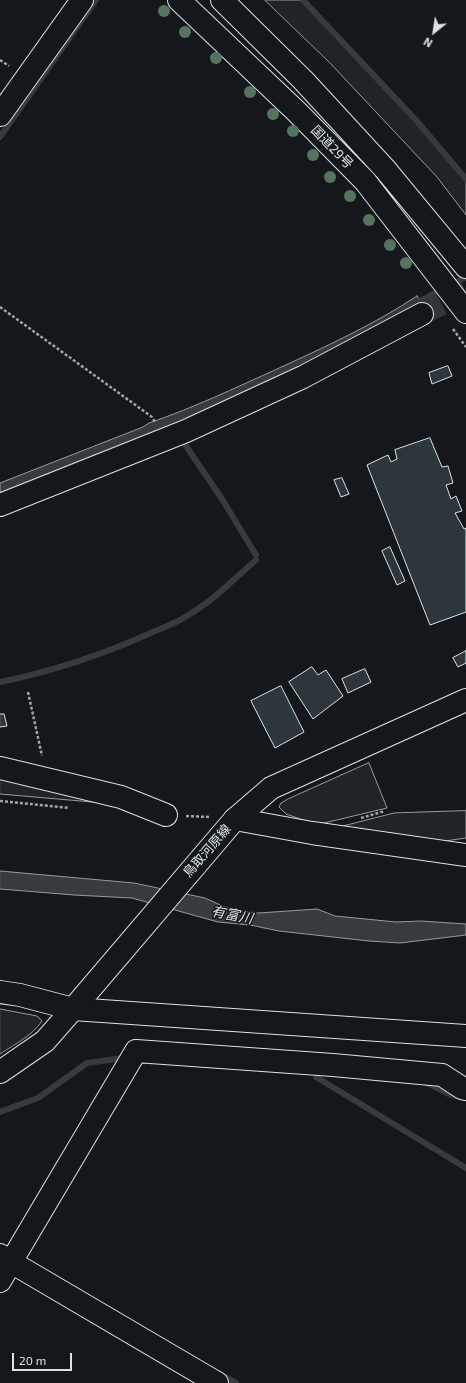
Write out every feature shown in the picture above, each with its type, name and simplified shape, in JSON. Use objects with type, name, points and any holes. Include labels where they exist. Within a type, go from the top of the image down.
[{"type":"main road","points":[[0,115],[82,0]]},
{"type":"main road","name":"国道29号","points":[[180,0],[298,112],[365,181],[459,320]]},
{"type":"main road","name":"国道29号","points":[[222,0],[303,80],[386,169],[466,267]]},
{"type":"main road","points":[[0,505],[186,431],[303,377],[422,314]]},
{"type":"main road","name":"鳥取河原線","points":[[0,1072],[45,1041],[235,819],[271,788],[466,700]]},
{"type":"main road","points":[[0,768],[121,797],[166,815]]},
{"type":"main road","points":[[235,819],[466,855]]},
{"type":"main road","points":[[441,852],[466,846]]},
{"type":"main road","points":[[0,992],[20,995],[73,1009],[466,1036]]},
{"type":"main road","points":[[0,1281],[6,1258],[136,1051],[333,1065],[442,1075],[466,1089]]},
{"type":"main road","points":[[6,1258],[217,1383]]},
{"type":"path","points":[[0,307],[152,417],[166,439]]},
{"type":"path","points":[[459,320],[466,347]]},
{"type":"path","points":[[28,692],[48,780]]},
{"type":"shaded area","points":[[265,0],[301,0],[414,120],[466,182],[466,215],[437,177],[330,63]]},
{"type":"shaded area","points":[[369,763],[387,808],[324,823],[312,823],[286,814],[279,807],[281,803],[288,799]]},
{"type":"shaded area","points":[[0,776],[115,804],[0,794]]},
{"type":"shaded area","points":[[466,811],[466,838],[445,841],[339,827],[394,813]]},
{"type":"shaded area","points":[[0,1009],[37,1016],[42,1021],[28,1035],[0,1054]]},
{"type":"water","points":[[417,296],[424,306],[310,368],[0,498],[0,483],[143,427],[149,423],[182,411],[230,390],[348,335],[383,317]]},
{"type":"water","name":"有富川","points":[[0,871],[134,883],[205,898],[225,907],[239,911],[259,913],[317,909],[335,916],[396,922],[421,921],[466,924],[466,935],[400,943],[279,931],[250,925],[218,922],[132,898],[0,889]]},
{"type":"building","points":[[448,366],[452,376],[432,384],[429,373]]},
{"type":"building","points":[[430,438],[442,467],[448,466],[453,483],[446,485],[451,499],[456,496],[462,511],[455,513],[464,529],[466,528],[466,612],[430,625],[367,465],[388,455],[391,462],[397,459],[395,450]]},
{"type":"building","points":[[342,478],[349,494],[341,497],[334,480]]},
{"type":"building","points":[[390,547],[405,581],[397,585],[382,551]]},
{"type":"building","points":[[466,651],[466,663],[458,667],[453,658]]},
{"type":"building","points":[[312,667],[318,675],[326,670],[343,696],[313,719],[289,682]]},
{"type":"building","points":[[365,669],[371,682],[348,693],[342,679]]},
{"type":"building","points":[[281,686],[304,732],[275,748],[251,701]]},
{"type":"building","points":[[0,714],[4,714],[7,726],[0,727]]},
{"type":"waterway","points":[[0,137],[96,0]]},
{"type":"waterway","points":[[303,0],[415,119],[466,179]]},
{"type":"waterway","points":[[413,305],[466,277]]},
{"type":"waterway","points":[[186,446],[222,499],[256,555]]},
{"type":"waterway","points":[[0,682],[40,673],[79,661],[174,623],[195,611],[213,598],[256,560]]},
{"type":"waterway","points":[[0,1112],[38,1098],[87,1063],[123,1058]]},
{"type":"waterway","points":[[316,1077],[466,1168]]},
{"type":"waterway","points":[[425,1082],[449,1094],[461,1097]]},
{"type":"waterway","points":[[219,1373],[236,1383]]},
{"type":"tunnel","points":[[422,314],[466,292]]}]
